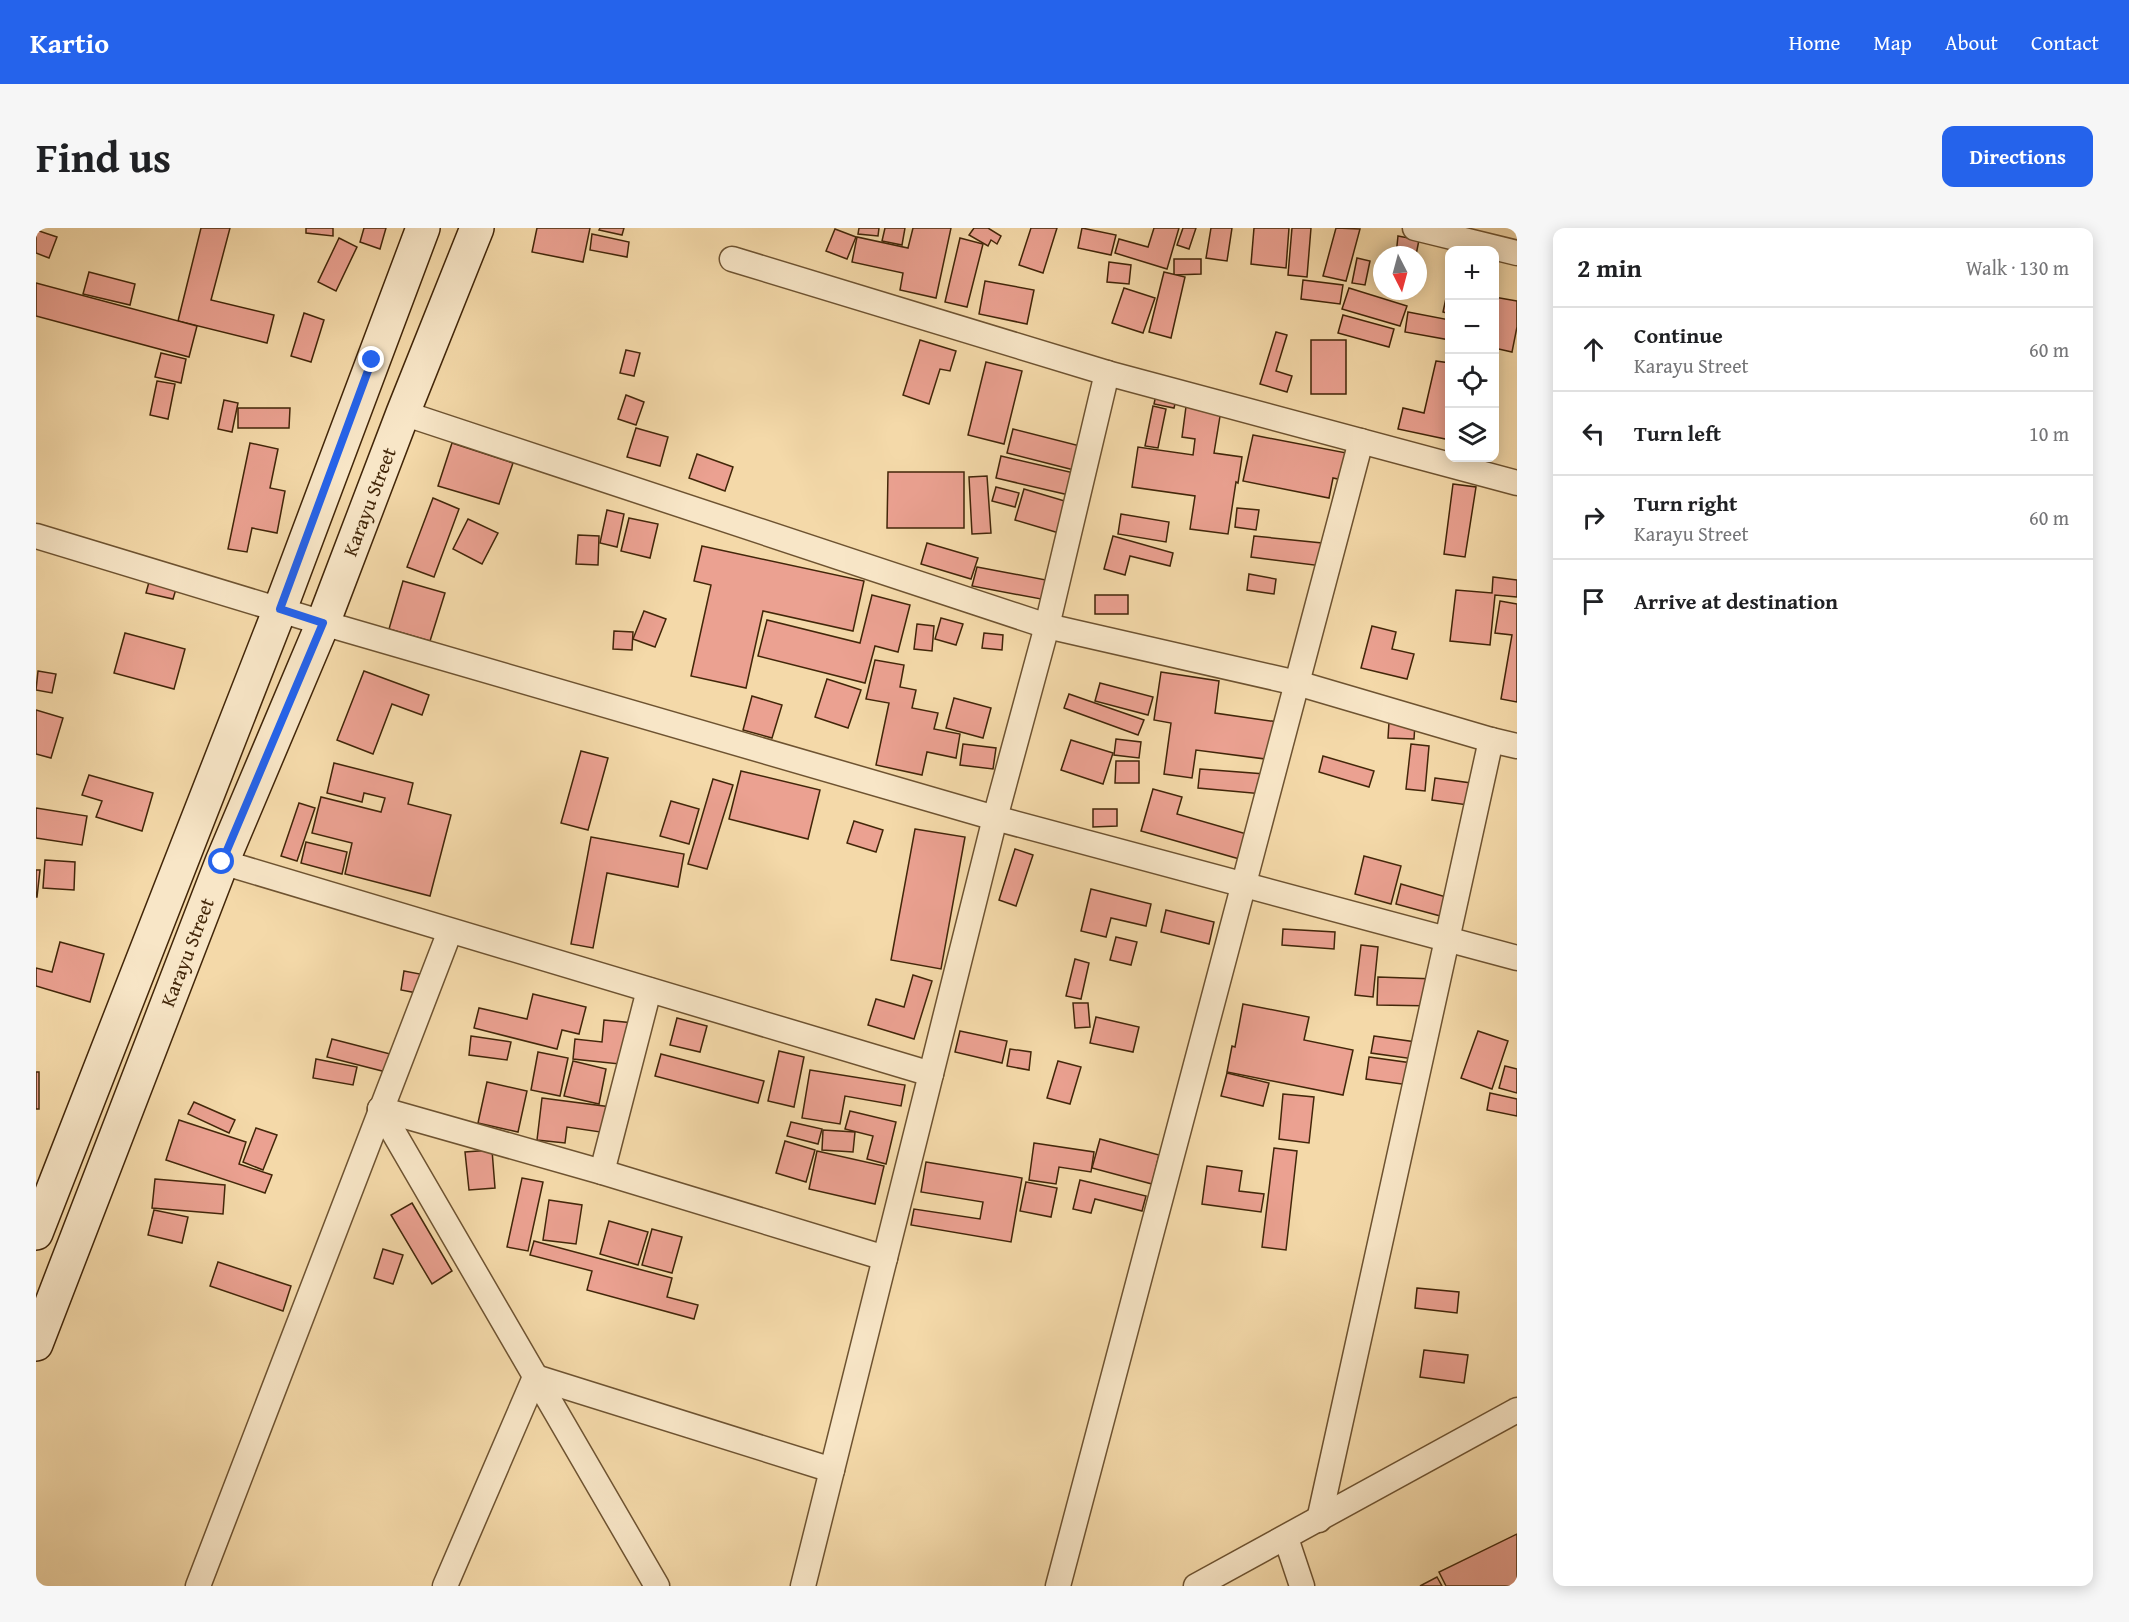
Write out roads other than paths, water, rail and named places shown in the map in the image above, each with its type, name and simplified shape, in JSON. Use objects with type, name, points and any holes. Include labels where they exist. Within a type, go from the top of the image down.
[{"type":"main road","name":"Karayu Street","points":[[36,1233],[280,609],[423,228]]},
{"type":"main road","name":"Karayu Street","points":[[36,1344],[222,862],[323,623],[477,228]]},
{"type":"street","points":[[1415,228],[1517,253]]},
{"type":"street","points":[[732,259],[1107,373],[1517,483]]},
{"type":"street","points":[[803,1586],[995,819],[1047,626],[1107,373]]},
{"type":"street","points":[[403,413],[1047,626],[1297,684],[1517,746]]},
{"type":"street","points":[[1058,1586],[1361,441]]},
{"type":"street","points":[[36,536],[323,623],[995,819],[1517,958]]},
{"type":"street","points":[[1319,1520],[1491,740]]},
{"type":"street","points":[[222,862],[931,1074]]},
{"type":"street","points":[[198,1586],[450,931]]},
{"type":"street","points":[[602,1172],[649,990]]},
{"type":"street","points":[[380,1109],[602,1172],[885,1258]]},
{"type":"street","points":[[380,1109],[657,1586]]},
{"type":"street","points":[[536,1377],[832,1470]]},
{"type":"street","points":[[445,1586],[536,1377]]},
{"type":"street","points":[[1196,1586],[1517,1410]]},
{"type":"street","points":[[1286,1538],[1302,1586]]}]
